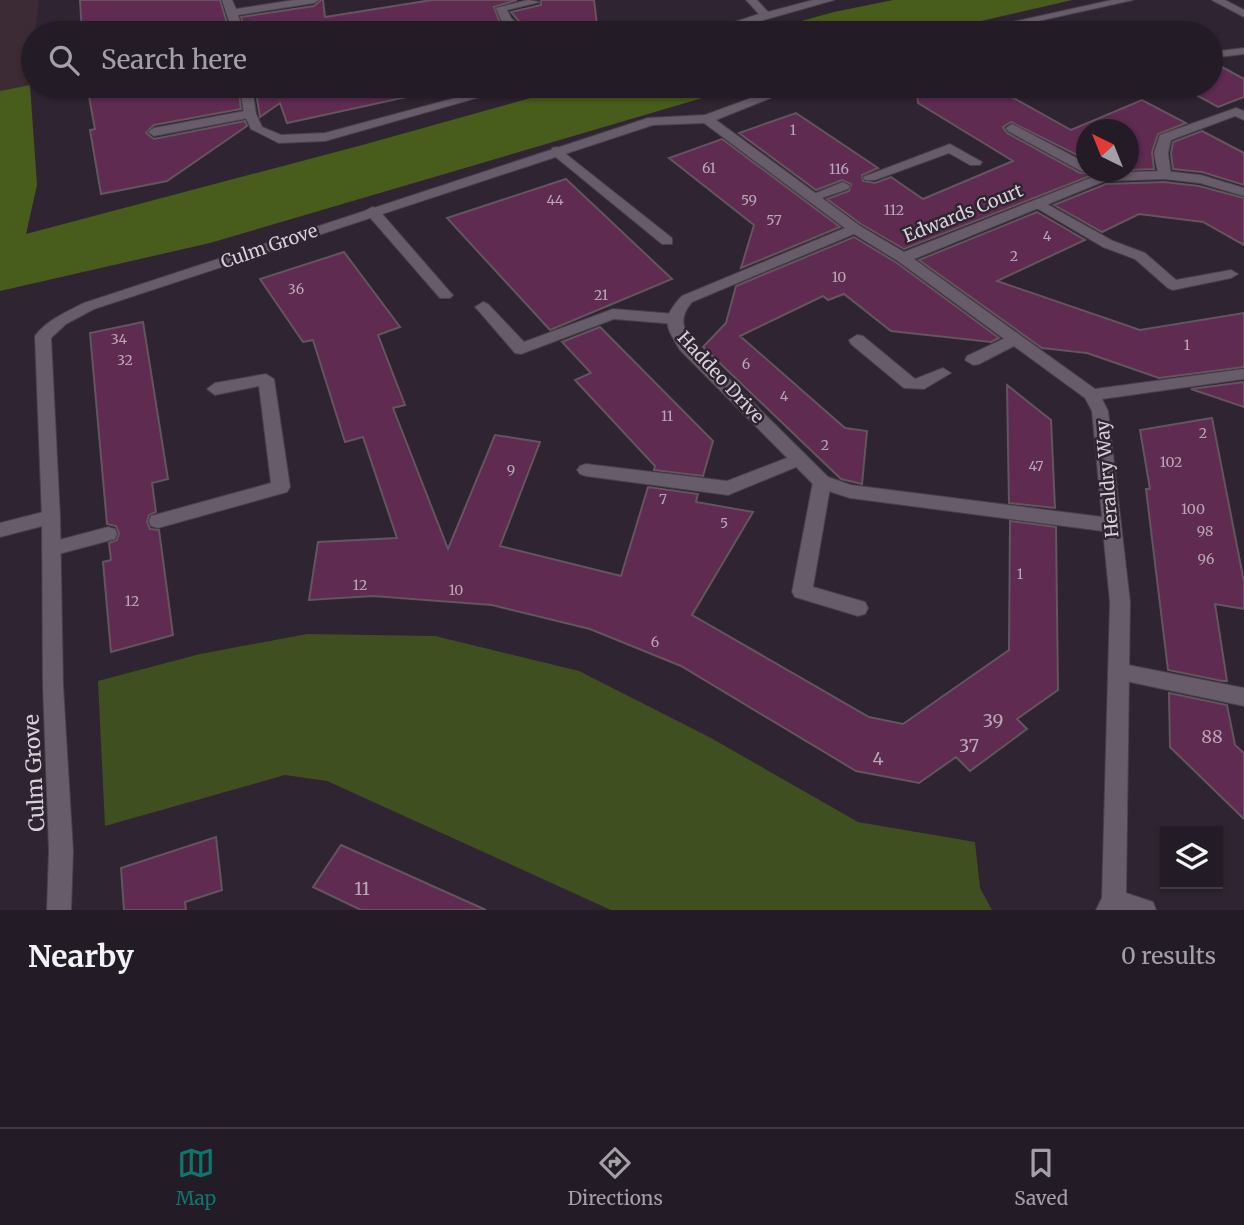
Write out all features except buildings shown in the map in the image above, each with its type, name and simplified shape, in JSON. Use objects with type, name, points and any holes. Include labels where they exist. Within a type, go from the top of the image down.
[{"type":"street","points":[[227,0],[235,21]]},
{"type":"street","points":[[232,13],[314,0]]},
{"type":"street","points":[[751,0],[767,17]]},
{"type":"street","points":[[752,21],[784,9],[829,0]]},
{"type":"street","points":[[1027,21],[1128,0]]},
{"type":"street","points":[[1217,0],[1244,14]]},
{"type":"street","points":[[507,21],[501,8],[535,2]]},
{"type":"street","points":[[1223,54],[1244,51]]},
{"type":"street","points":[[248,98],[250,114],[257,129],[279,139],[325,137],[469,98]]},
{"type":"street","name":"Culm Grove","points":[[59,910],[61,851],[53,686],[51,517],[43,336],[61,321],[89,306],[372,211],[652,121],[707,119],[762,98]]},
{"type":"street","points":[[1164,175],[1161,153],[1165,138],[1236,112],[1244,116]]},
{"type":"street","points":[[154,132],[250,114]]},
{"type":"street","name":"Heraldry Way","points":[[707,119],[855,229],[903,258],[1091,395],[1100,411],[1120,602],[1111,905]]},
{"type":"street","points":[[1012,128],[1076,162]]},
{"type":"street","points":[[870,177],[950,148],[975,162]]},
{"type":"street","points":[[557,151],[667,241]]},
{"type":"street","name":"Edwards Court","points":[[1139,175],[1201,179],[1244,192]]},
{"type":"street","name":"Edwards Court","points":[[903,258],[1038,203],[1081,182]]},
{"type":"street","points":[[813,197],[843,186]]},
{"type":"street","name":"Edwards Court","points":[[1038,203],[1108,244],[1140,256],[1173,285],[1231,274]]},
{"type":"street","points":[[372,211],[445,295]]},
{"type":"street","name":"Haddeo Drive","points":[[822,482],[686,345],[675,330],[676,311],[687,299],[855,229]]},
{"type":"street","points":[[483,307],[521,349],[613,314],[675,319]]},
{"type":"street","points":[[973,360],[1014,339]]},
{"type":"street","points":[[857,340],[910,384],[918,385],[943,373]]},
{"type":"street","points":[[1091,395],[1244,374]]},
{"type":"street","points":[[158,521],[281,487],[266,379],[215,389]]},
{"type":"street","points":[[586,470],[728,488],[800,459]]},
{"type":"street","points":[[858,608],[802,592],[822,482],[863,492],[1111,525]]},
{"type":"street","points":[[0,530],[51,517]]},
{"type":"street","points":[[51,549],[108,534]]},
{"type":"street","points":[[1118,672],[1244,697]]},
{"type":"street","points":[[1111,905],[1144,910]]},
{"type":"shaded area","points":[[0,0],[39,0],[36,21],[21,21],[21,87],[0,91]]},
{"type":"green space","points":[[893,0],[1072,0],[981,21],[801,21]]},
{"type":"green space","points":[[21,87],[21,98],[31,98],[37,185],[26,234],[530,98],[702,98],[210,243],[0,291],[0,91]]},
{"type":"green space","points":[[307,634],[435,636],[579,671],[711,738],[858,822],[975,842],[980,888],[992,910],[611,910],[327,781],[285,775],[105,826],[98,681],[200,654]]}]
